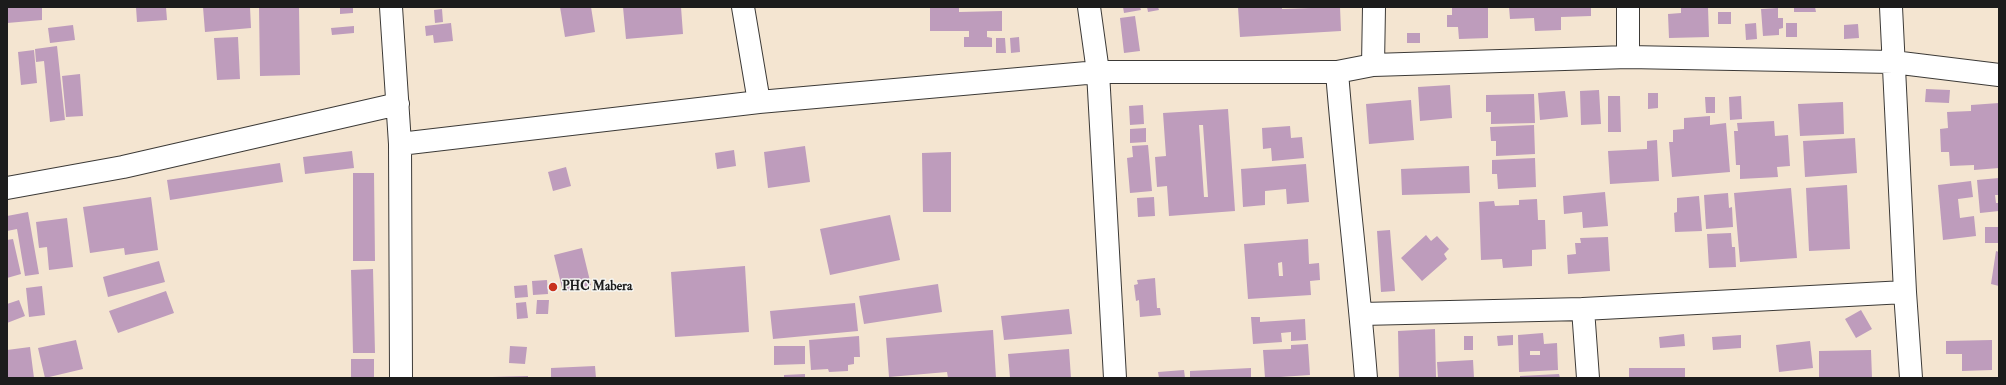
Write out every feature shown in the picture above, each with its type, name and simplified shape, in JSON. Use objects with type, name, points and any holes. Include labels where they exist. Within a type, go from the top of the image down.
[{"type":"street","points":[[391,7],[400,144],[401,378]]},
{"type":"street","points":[[743,7],[759,102]]},
{"type":"street","points":[[1089,7],[1098,72],[1115,378]]},
{"type":"street","points":[[1373,65],[1374,7]]},
{"type":"street","points":[[1628,7],[1628,57]]},
{"type":"street","points":[[1891,7],[1904,292],[1911,378]]},
{"type":"street","points":[[400,144],[759,102],[1098,72],[1337,72],[1373,65],[1628,57],[1893,62],[1999,75]]},
{"type":"street","points":[[1337,72],[1346,182],[1361,314],[1366,378]]},
{"type":"street","points":[[7,188],[123,167],[398,104]]},
{"type":"street","points":[[1361,314],[1583,309],[1904,292]]},
{"type":"street","points":[[1583,309],[1588,378]]},
{"type":"building","points":[[7,7],[42,7],[42,20],[7,23]]},
{"type":"building","points":[[136,7],[166,7],[167,20],[137,22]]},
{"type":"building","points":[[203,7],[250,7],[251,28],[205,32]]},
{"type":"building","points":[[259,7],[299,7],[300,75],[260,76]]},
{"type":"building","points":[[340,7],[353,7],[353,13],[340,14]]},
{"type":"building","points":[[560,7],[591,7],[595,32],[565,37]]},
{"type":"building","points":[[623,7],[681,7],[683,34],[626,39]]},
{"type":"building","points":[[930,7],[959,7],[959,12],[1002,11],[1002,31],[987,31],[987,37],[992,38],[992,47],[964,47],[964,37],[969,37],[969,31],[930,31]]},
{"type":"building","points":[[1123,7],[1140,7],[1141,10],[1124,13]]},
{"type":"building","points":[[1147,7],[1158,7],[1159,10],[1148,12]]},
{"type":"building","points":[[1238,7],[1282,7],[1282,9],[1340,7],[1341,31],[1240,37]]},
{"type":"building","points":[[1452,7],[1488,7],[1488,38],[1459,39],[1458,27],[1447,27],[1447,15],[1452,15]]},
{"type":"building","points":[[1509,7],[1591,7],[1591,16],[1561,17],[1561,30],[1535,31],[1534,18],[1510,19]]},
{"type":"building","points":[[1681,7],[1708,7],[1709,37],[1669,38],[1668,14],[1681,13]]},
{"type":"building","points":[[1794,7],[1815,7],[1816,12],[1794,12]]},
{"type":"building","points":[[1778,8],[1778,18],[1783,18],[1783,28],[1779,29],[1779,35],[1763,36],[1761,9]]},
{"type":"building","points":[[442,9],[443,22],[435,23],[434,10]]},
{"type":"building","points":[[1718,12],[1731,12],[1731,24],[1718,24]]},
{"type":"building","points":[[1135,16],[1140,51],[1124,53],[1120,18]]},
{"type":"building","points":[[451,23],[453,41],[434,43],[433,35],[426,36],[425,26]]},
{"type":"building","points":[[1756,23],[1757,39],[1746,40],[1745,24]]},
{"type":"building","points":[[1786,23],[1797,23],[1797,37],[1786,37]]},
{"type":"building","points":[[1858,24],[1859,38],[1844,39],[1844,25]]},
{"type":"building","points":[[73,25],[75,40],[50,43],[48,28]]},
{"type":"building","points":[[354,26],[354,33],[332,35],[331,28]]},
{"type":"building","points":[[1407,33],[1420,33],[1420,43],[1407,43]]},
{"type":"building","points":[[238,37],[240,79],[217,80],[214,38]]},
{"type":"building","points":[[1019,37],[1020,52],[1011,53],[1010,38]]},
{"type":"building","points":[[996,38],[1005,38],[1006,53],[996,53]]},
{"type":"building","points":[[57,46],[65,120],[50,122],[44,61],[36,62],[35,49]]},
{"type":"building","points":[[34,50],[37,83],[21,85],[18,52]]},
{"type":"building","points":[[80,74],[83,116],[66,117],[62,76]]},
{"type":"building","points":[[1450,85],[1452,118],[1420,121],[1418,87]]},
{"type":"building","points":[[1926,89],[1950,90],[1949,103],[1925,102]]},
{"type":"building","points":[[1599,90],[1601,124],[1581,125],[1580,91]]},
{"type":"building","points":[[1565,91],[1568,117],[1540,120],[1538,93]]},
{"type":"building","points":[[1648,93],[1658,93],[1658,108],[1648,109]]},
{"type":"building","points":[[1534,94],[1535,123],[1491,124],[1491,112],[1486,112],[1486,95]]},
{"type":"building","points":[[1608,96],[1620,96],[1621,132],[1608,132]]},
{"type":"building","points":[[1741,96],[1742,119],[1730,120],[1729,97]]},
{"type":"building","points":[[1705,97],[1715,97],[1715,113],[1706,113]]},
{"type":"building","points":[[1411,100],[1414,140],[1369,144],[1366,104]]},
{"type":"building","points":[[1843,102],[1844,134],[1800,136],[1798,104]]},
{"type":"building","points":[[1999,103],[1999,168],[1974,170],[1974,165],[1950,166],[1949,152],[1941,152],[1940,129],[1948,128],[1947,112],[1971,111],[1971,105]]},
{"type":"building","points":[[1143,105],[1144,124],[1130,125],[1129,106]]},
{"type":"building","points":[[1228,109],[1235,211],[1169,216],[1167,186],[1157,187],[1155,157],[1166,156],[1163,113]],"holes":[[[1199,125],[1203,125],[1208,197],[1204,197]]]},
{"type":"building","points":[[1710,116],[1710,125],[1726,123],[1730,172],[1672,177],[1669,142],[1673,142],[1673,130],[1684,129],[1684,118]]},
{"type":"building","points":[[1774,121],[1775,136],[1788,135],[1790,166],[1777,167],[1778,177],[1740,179],[1740,165],[1736,165],[1734,131],[1738,131],[1737,123]]},
{"type":"building","points":[[1534,125],[1535,154],[1496,156],[1496,141],[1491,141],[1490,127]]},
{"type":"building","points":[[1290,126],[1291,138],[1302,137],[1304,158],[1272,161],[1271,148],[1263,149],[1262,128]]},
{"type":"building","points":[[1146,128],[1146,142],[1130,143],[1130,129]]},
{"type":"building","points":[[1855,138],[1857,173],[1805,177],[1803,141]]},
{"type":"building","points":[[1657,140],[1659,181],[1610,184],[1608,151],[1647,149],[1647,141]]},
{"type":"building","points":[[1148,145],[1152,191],[1130,193],[1127,158],[1133,157],[1132,146]]},
{"type":"building","points":[[805,146],[810,182],[768,188],[764,152]]},
{"type":"building","points":[[734,150],[736,166],[717,169],[715,153]]},
{"type":"building","points":[[352,151],[354,168],[305,174],[303,157]]},
{"type":"building","points":[[951,152],[951,212],[923,212],[922,153]]},
{"type":"building","points":[[1535,158],[1536,187],[1498,189],[1497,174],[1492,174],[1492,160]]},
{"type":"building","points":[[280,163],[283,182],[170,200],[167,180]]},
{"type":"building","points":[[1306,164],[1309,202],[1287,204],[1286,189],[1265,191],[1265,205],[1243,207],[1241,169]]},
{"type":"building","points":[[1469,166],[1470,193],[1402,195],[1401,169]]},
{"type":"building","points":[[566,167],[571,186],[553,191],[548,172]]},
{"type":"building","points":[[353,173],[374,173],[375,261],[353,261]]},
{"type":"building","points":[[1999,178],[1999,195],[1995,195],[1996,203],[1999,203],[1999,211],[1980,213],[1977,180]]},
{"type":"building","points":[[1971,181],[1973,197],[1958,199],[1960,218],[1974,216],[1976,236],[1943,240],[1938,185]]},
{"type":"building","points":[[1847,185],[1850,249],[1809,251],[1806,188]]},
{"type":"building","points":[[1791,188],[1797,258],[1740,262],[1734,193]]},
{"type":"building","points":[[1605,192],[1608,226],[1583,228],[1582,212],[1564,214],[1563,196]]},
{"type":"building","points":[[1728,193],[1729,208],[1732,207],[1733,227],[1706,229],[1704,195]]},
{"type":"building","points":[[1699,196],[1702,231],[1675,232],[1674,213],[1677,212],[1677,198]]},
{"type":"building","points":[[151,197],[158,250],[125,255],[124,248],[90,253],[83,207]]},
{"type":"building","points":[[1154,197],[1155,216],[1138,217],[1137,198]]},
{"type":"building","points":[[1537,199],[1538,220],[1545,220],[1546,249],[1532,250],[1532,266],[1503,268],[1502,259],[1481,260],[1479,202],[1494,201],[1495,206],[1519,205],[1519,200]]},
{"type":"building","points":[[28,212],[39,274],[25,276],[17,229],[7,231],[7,216]]},
{"type":"building","points":[[890,215],[900,260],[830,275],[820,229]]},
{"type":"building","points":[[67,218],[73,267],[49,270],[47,247],[39,248],[36,222]]},
{"type":"building","points":[[1985,227],[1999,227],[1999,243],[1985,243]]},
{"type":"building","points":[[1390,230],[1395,291],[1381,292],[1377,231]]},
{"type":"building","points":[[1731,233],[1732,247],[1735,247],[1736,267],[1709,268],[1707,234]]},
{"type":"building","points":[[1426,235],[1431,241],[1437,236],[1449,249],[1444,254],[1447,259],[1422,281],[1401,258]]},
{"type":"building","points":[[1608,237],[1610,271],[1568,274],[1567,255],[1576,254],[1575,243],[1581,243],[1580,238]]},
{"type":"building","points":[[13,239],[21,274],[7,278],[7,240]]},
{"type":"building","points":[[1308,239],[1309,264],[1319,263],[1320,280],[1310,281],[1311,295],[1248,299],[1244,244]],"holes":[[[1282,262],[1283,276],[1279,276],[1278,263]]]},
{"type":"building","points":[[582,248],[591,285],[563,292],[554,255]]},
{"type":"building","points":[[1996,251],[1999,252],[1999,286],[1991,284]]},
{"type":"building","points":[[159,261],[165,282],[108,297],[103,277]]},
{"type":"building","points":[[745,266],[749,332],[675,337],[671,272]]},
{"type":"building","points":[[373,269],[375,353],[353,353],[351,270]]},
{"type":"building","points":[[1155,278],[1157,308],[1160,308],[1161,315],[1140,317],[1139,300],[1136,301],[1134,285],[1138,284],[1137,280]]},
{"type":"building","points":[[547,280],[548,294],[533,295],[532,281]]},
{"type":"building","points":[[938,284],[942,312],[864,324],[859,296]]},
{"type":"building","points":[[527,285],[528,297],[515,298],[514,286]]},
{"type":"building","points":[[42,286],[45,315],[29,317],[26,288]]},
{"type":"building","points":[[166,291],[174,313],[118,333],[109,311]]},
{"type":"building","points":[[19,300],[25,316],[7,323],[7,304]]},
{"type":"building","points":[[537,300],[549,300],[548,314],[536,314]]},
{"type":"building","points":[[526,302],[528,318],[517,319],[516,303]]},
{"type":"building","points":[[855,303],[858,331],[773,339],[770,311]]},
{"type":"building","points":[[1069,309],[1072,334],[1004,340],[1001,316]]},
{"type":"building","points":[[1861,310],[1872,329],[1856,338],[1845,319]]},
{"type":"building","points":[[1251,317],[1260,317],[1260,322],[1305,319],[1306,340],[1291,341],[1291,332],[1281,333],[1282,342],[1253,344]]},
{"type":"building","points":[[1435,329],[1436,377],[1399,378],[1398,331]]},
{"type":"building","points":[[993,330],[996,378],[948,378],[947,372],[889,377],[886,338]]},
{"type":"building","points":[[1543,333],[1544,344],[1557,343],[1558,370],[1519,372],[1518,335]],"holes":[[[1530,351],[1540,351],[1540,355],[1530,355]]]},
{"type":"building","points":[[1684,334],[1685,346],[1660,348],[1659,337]]},
{"type":"building","points":[[1513,335],[1513,345],[1498,346],[1497,336]]},
{"type":"building","points":[[1741,335],[1741,348],[1713,350],[1712,337]]},
{"type":"building","points":[[859,336],[860,357],[854,357],[854,364],[848,365],[848,371],[829,372],[828,369],[811,370],[809,340]]},
{"type":"building","points":[[1464,336],[1473,336],[1473,350],[1464,350]]},
{"type":"building","points":[[76,340],[83,369],[45,378],[38,348]]},
{"type":"building","points":[[1992,340],[1992,370],[1962,371],[1962,354],[1946,354],[1946,341]]},
{"type":"building","points":[[1810,341],[1813,368],[1779,372],[1776,345]]},
{"type":"building","points":[[1308,344],[1310,375],[1265,378],[1263,350],[1291,349],[1291,345]]},
{"type":"building","points":[[510,346],[527,347],[525,364],[509,363]]},
{"type":"building","points":[[774,346],[805,346],[805,364],[774,365]]},
{"type":"building","points":[[30,347],[34,378],[7,378],[7,350]]},
{"type":"building","points":[[1069,349],[1071,378],[1010,378],[1008,354]]},
{"type":"building","points":[[1871,350],[1872,378],[1819,378],[1819,351]]},
{"type":"building","points":[[351,359],[374,359],[374,378],[351,378]]},
{"type":"building","points":[[1473,360],[1474,378],[1438,378],[1437,362]]},
{"type":"building","points":[[595,366],[596,378],[551,378],[551,368]]},
{"type":"building","points":[[1251,368],[1251,378],[1190,378],[1190,371]]},
{"type":"building","points":[[1629,368],[1685,368],[1685,378],[1629,378]]},
{"type":"building","points":[[1184,370],[1185,378],[1159,378],[1158,372]]},
{"type":"building","points":[[805,374],[805,378],[784,378],[784,375]]},
{"type":"building","points":[[1559,374],[1560,378],[1520,378],[1520,376]]},
{"type":"building","points":[[528,376],[528,378],[492,378],[492,377]]},
{"type":"place","name":"PHC Mabera","points":[[553,287]]}]
